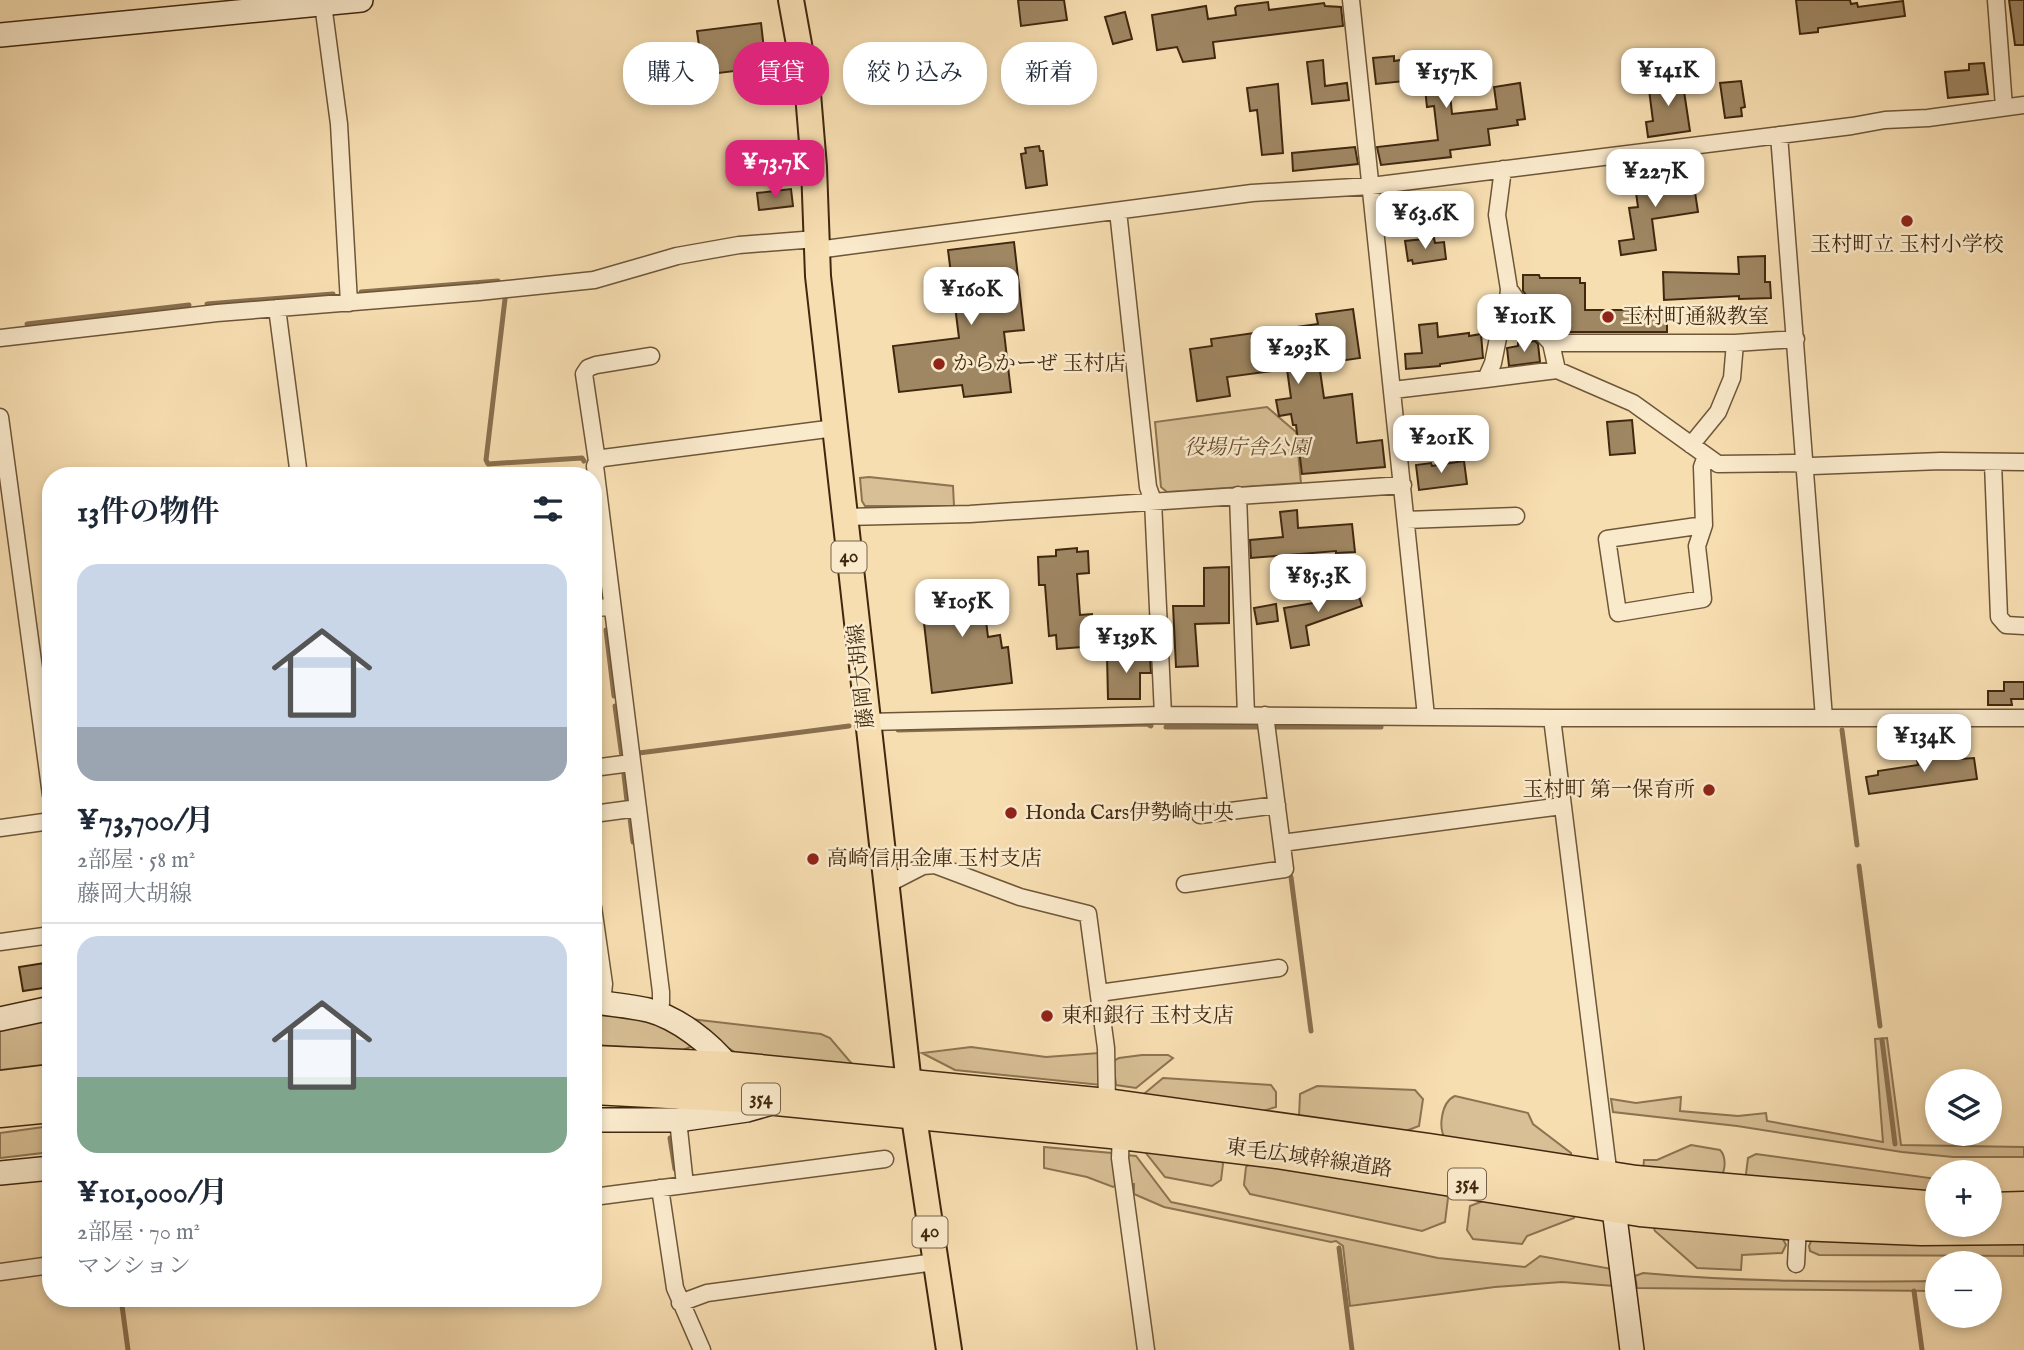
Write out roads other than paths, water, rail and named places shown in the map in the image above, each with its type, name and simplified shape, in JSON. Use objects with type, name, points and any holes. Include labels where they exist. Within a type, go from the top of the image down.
[{"type":"highway","name":"東毛広域幹線道路","points":[[602,1061],[729,1067],[1107,1104],[1609,1177],[1733,1191],[1925,1206]]},
{"type":"highway","points":[[0,1086],[42,1081]]},
{"type":"highway","name":"東毛広域幹線道路","points":[[602,1090],[777,1100],[1121,1134],[1278,1153],[1614,1207],[1798,1225],[1921,1230],[2024,1230]]},
{"type":"highway","points":[[0,1112],[42,1108]]},
{"type":"highway","points":[[2002,1208],[2024,1207]]},
{"type":"main road","name":"藤岡大胡線","points":[[791,0],[808,94],[814,167],[816,244],[912,1114],[949,1350]]},
{"type":"street","points":[[0,35],[276,4],[323,4],[361,0]]},
{"type":"street","points":[[1351,0],[1426,716]]},
{"type":"street","points":[[1996,0],[2004,107]]},
{"type":"street","points":[[323,4],[339,124],[349,303]]},
{"type":"street","points":[[0,338],[277,308],[594,280],[677,256],[738,246],[816,244],[1118,211],[1252,193],[1371,186],[2024,105]]},
{"type":"street","points":[[1779,135],[1824,718]]},
{"type":"street","points":[[1486,379],[1493,363],[1503,313],[1507,311],[1509,289],[1497,215],[1503,169]]},
{"type":"street","points":[[1118,211],[1148,487],[1153,501],[1163,715]]},
{"type":"street","points":[[1509,289],[1535,326],[1551,343],[1557,370]]},
{"type":"street","points":[[277,308],[298,467]]},
{"type":"street","points":[[1551,343],[1735,343],[1796,339]]},
{"type":"street","points":[[1691,445],[1718,412],[1732,378],[1735,343]]},
{"type":"street","points":[[596,467],[597,461],[584,374],[588,368],[596,365],[651,356]]},
{"type":"street","points":[[1393,390],[1557,370],[1633,403],[1718,464],[1812,466],[1941,461],[2024,462]]},
{"type":"street","points":[[0,417],[3,457],[42,732]]},
{"type":"street","points":[[597,461],[835,428]]},
{"type":"street","points":[[1704,525],[1607,539],[1618,613],[1703,599],[1696,546],[1704,525],[1702,467],[1706,456]]},
{"type":"street","points":[[1993,463],[1999,617],[2006,625],[2024,626]]},
{"type":"street","points":[[845,517],[970,514],[1403,485]]},
{"type":"street","points":[[1238,495],[1246,715]]},
{"type":"street","points":[[1406,520],[1516,516]]},
{"type":"street","points":[[602,536],[661,992],[657,1013]]},
{"type":"street","points":[[602,607],[611,606]]},
{"type":"street","points":[[867,722],[1163,715],[2024,718]]},
{"type":"street","points":[[1185,884],[1285,869],[1265,715]]},
{"type":"street","points":[[1552,718],[1632,1350]]},
{"type":"street","points":[[602,767],[631,763]]},
{"type":"street","points":[[1200,815],[1277,805]]},
{"type":"street","points":[[1282,843],[1562,806]]},
{"type":"street","points":[[602,813],[638,808]]},
{"type":"street","points":[[0,828],[42,822]]},
{"type":"street","points":[[886,885],[923,866],[935,864],[1020,897],[1088,914],[1108,1072],[1107,1104]]},
{"type":"street","points":[[0,942],[42,936]]},
{"type":"street","points":[[1099,993],[1279,968]]},
{"type":"street","points":[[602,970],[602,990]]},
{"type":"street","points":[[602,1004],[657,1013],[709,1046],[729,1067]]},
{"type":"street","points":[[0,1019],[42,1010]]},
{"type":"street","points":[[602,1120],[678,1120],[747,1110],[777,1100]]},
{"type":"street","points":[[678,1120],[685,1185]]},
{"type":"street","points":[[1121,1134],[1119,1158],[1146,1350]]},
{"type":"street","points":[[602,1196],[885,1159]]},
{"type":"street","points":[[0,1174],[42,1169]]},
{"type":"street","points":[[660,1188],[675,1288],[702,1350]]},
{"type":"street","points":[[1796,1264],[1798,1225]]},
{"type":"street","points":[[680,1303],[707,1293],[934,1262]]},
{"type":"street","points":[[0,1272],[42,1266]]},
{"type":"waterway","points":[[361,292],[498,281]]},
{"type":"waterway","points":[[207,304],[333,294]]},
{"type":"waterway","points":[[505,299],[486,460],[488,464],[582,458],[584,461]]},
{"type":"waterway","points":[[27,324],[189,305]]},
{"type":"waterway","points":[[606,630],[614,696]]},
{"type":"waterway","points":[[615,706],[622,757]]},
{"type":"waterway","points":[[639,753],[849,726]]},
{"type":"waterway","points":[[898,730],[1151,726]]},
{"type":"waterway","points":[[1166,727],[1257,727]]},
{"type":"waterway","points":[[1273,731],[1272,727],[1381,727]]},
{"type":"waterway","points":[[1842,730],[1857,845]]},
{"type":"waterway","points":[[624,775],[627,801]]},
{"type":"waterway","points":[[630,818],[633,842]]},
{"type":"waterway","points":[[1859,866],[1880,1026]]},
{"type":"waterway","points":[[1291,877],[1311,1031]]},
{"type":"waterway","points":[[1882,1040],[1895,1144]]},
{"type":"waterway","points":[[670,1138],[675,1169]]},
{"type":"waterway","points":[[1339,1248],[1352,1350]]},
{"type":"waterway","points":[[1914,1291],[1922,1350]]},
{"type":"waterway","points":[[122,1307],[128,1350]]},
{"type":"place","name":"玉村町立 玉村小学校","points":[[1907,221]]},
{"type":"place","name":"玉村町通級教室","points":[[1608,317]]},
{"type":"place","name":"からかーぜ 玉村店","points":[[939,364]]},
{"type":"place","name":"玉村町 第一保育所","points":[[1709,790]]},
{"type":"place","name":"Honda Cars伊勢崎中央","points":[[1011,813]]},
{"type":"place","name":"高崎信用金庫 玉村支店","points":[[813,859]]},
{"type":"place","name":"東和銀行 玉村支店","points":[[1047,1016]]},
{"type":"park label","name":"役場庁舎公園","points":[[1247,448]]}]
